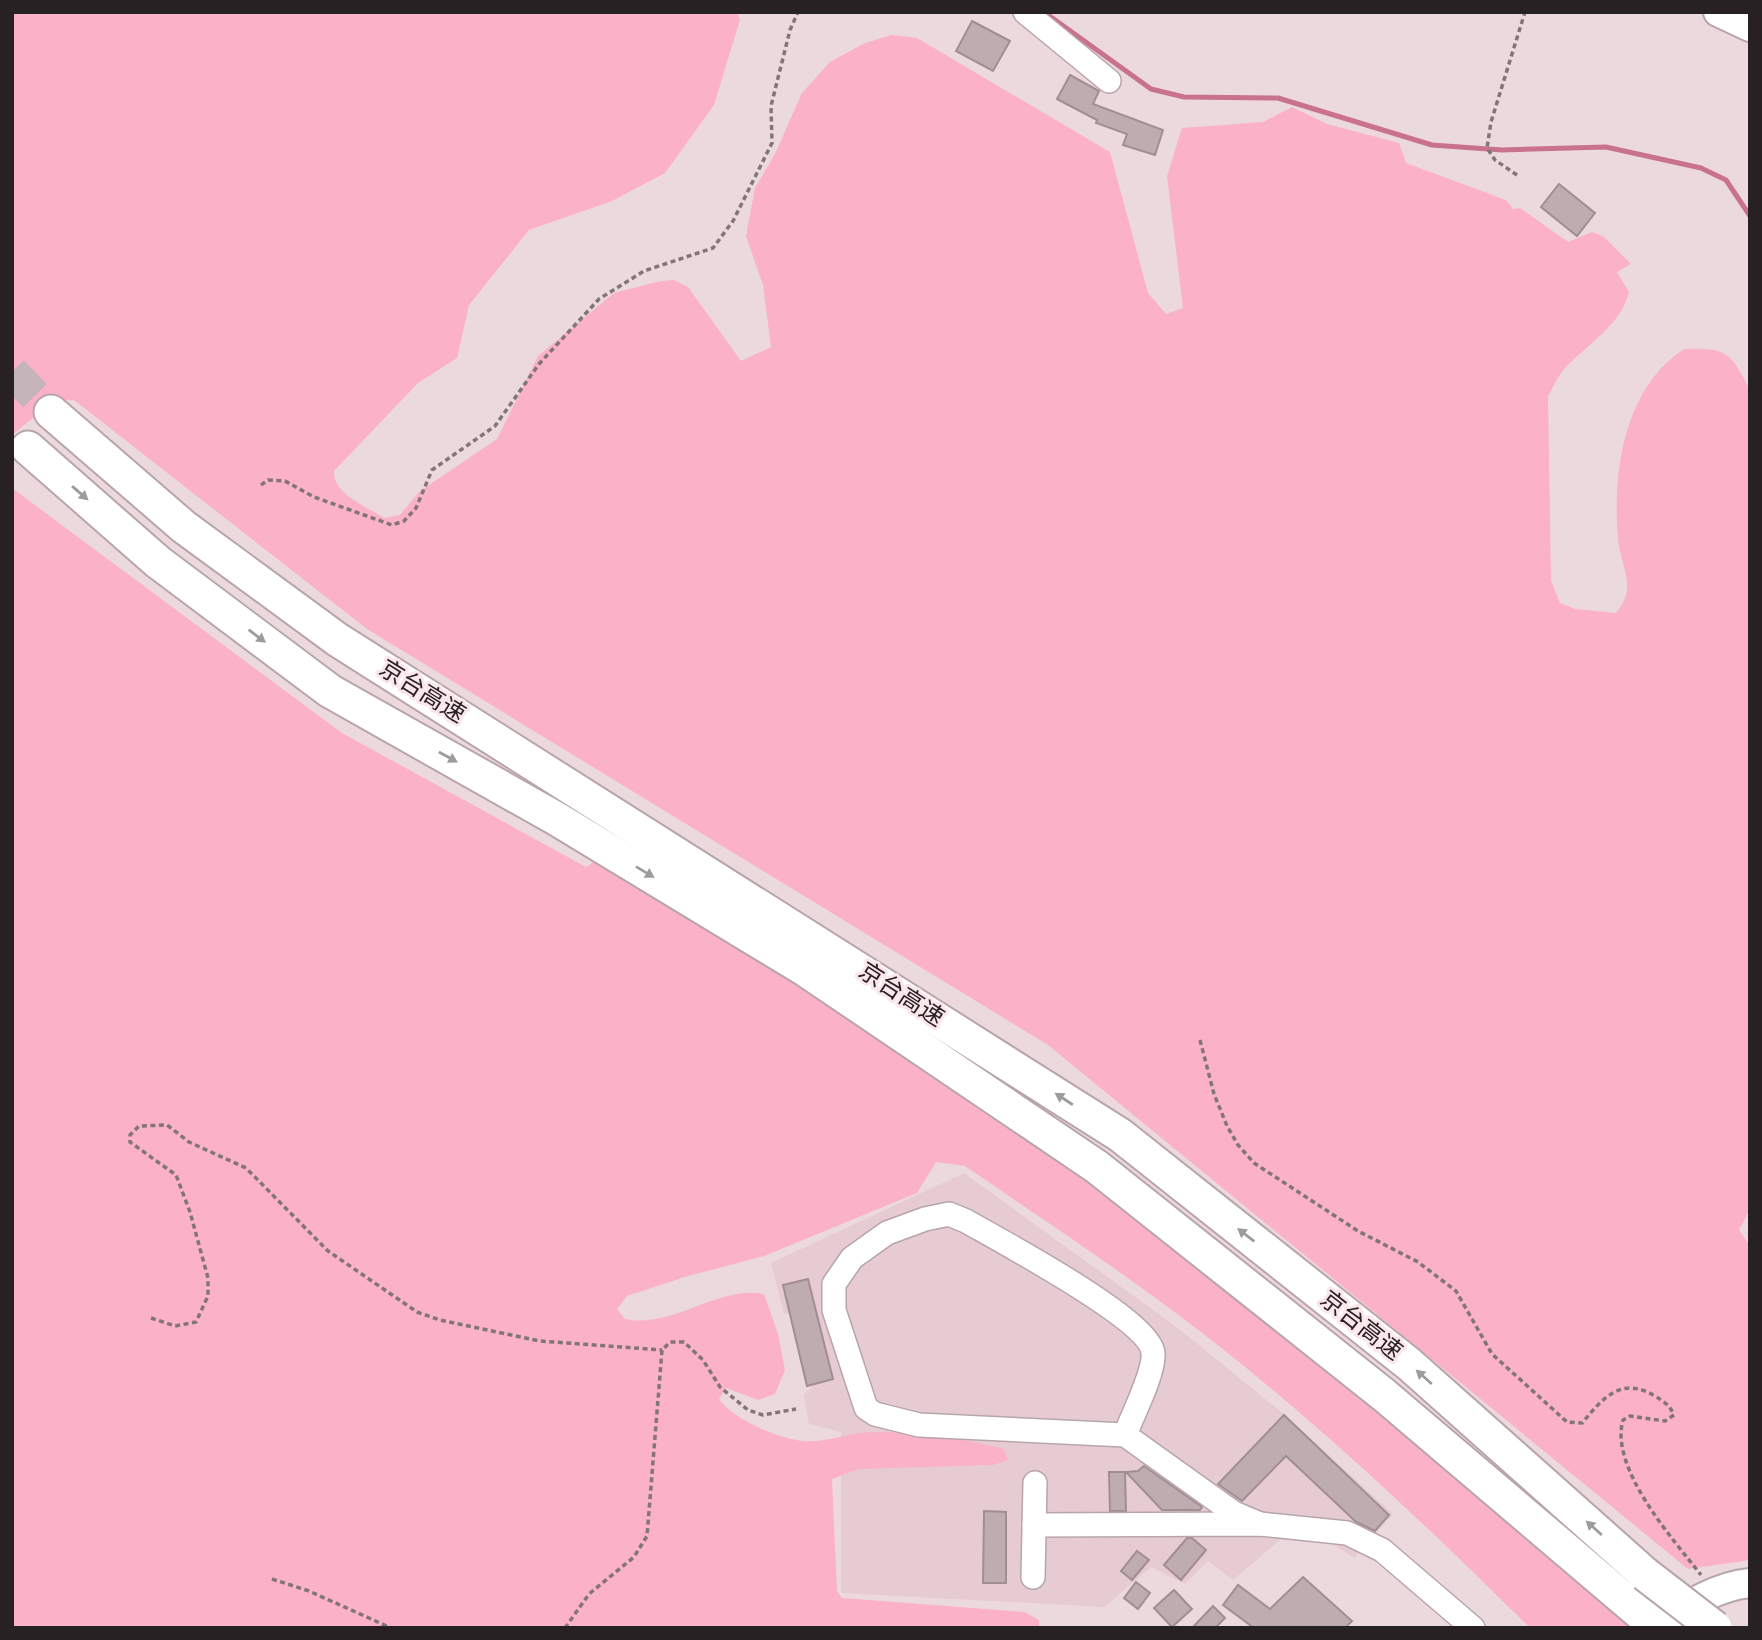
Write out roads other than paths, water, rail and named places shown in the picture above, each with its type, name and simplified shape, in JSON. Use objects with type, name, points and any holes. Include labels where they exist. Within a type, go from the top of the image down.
[{"type":"highway","name":"京台高速","points":[[51,412],[184,527],[338,640],[1120,1135],[1409,1364],[1634,1586],[1660,1628]]},
{"type":"highway","name":"京台高速","points":[[29,448],[158,562],[330,691],[557,819],[794,963],[1097,1167],[1384,1395],[1634,1586],[1715,1628]]},
{"type":"main road","points":[[1718,12],[1750,27]]},
{"type":"main road","points":[[1660,1628],[1673,1616],[1715,1593],[1750,1583]]},
{"type":"street","points":[[1025,12],[1109,81]]},
{"type":"street","points":[[1125,1435],[1153,1361],[1151,1345],[1141,1331],[1094,1297],[966,1221],[949,1214],[925,1219],[887,1233],[852,1258],[834,1284],[834,1310],[858,1393],[866,1408],[875,1414],[919,1425],[1125,1435],[1234,1513],[1259,1524]]},
{"type":"street","points":[[1034,1577],[1035,1483]]},
{"type":"street","points":[[1034,1525],[1143,1527],[1259,1524],[1347,1533],[1382,1550],[1473,1628]]},
{"type":"waterway","points":[[1044,12],[1151,89],[1184,97],[1278,98],[1432,145],[1502,150],[1606,147],[1701,168],[1726,180],[1750,216]]},
{"type":"tunnel","points":[[12,372],[51,412]]}]
